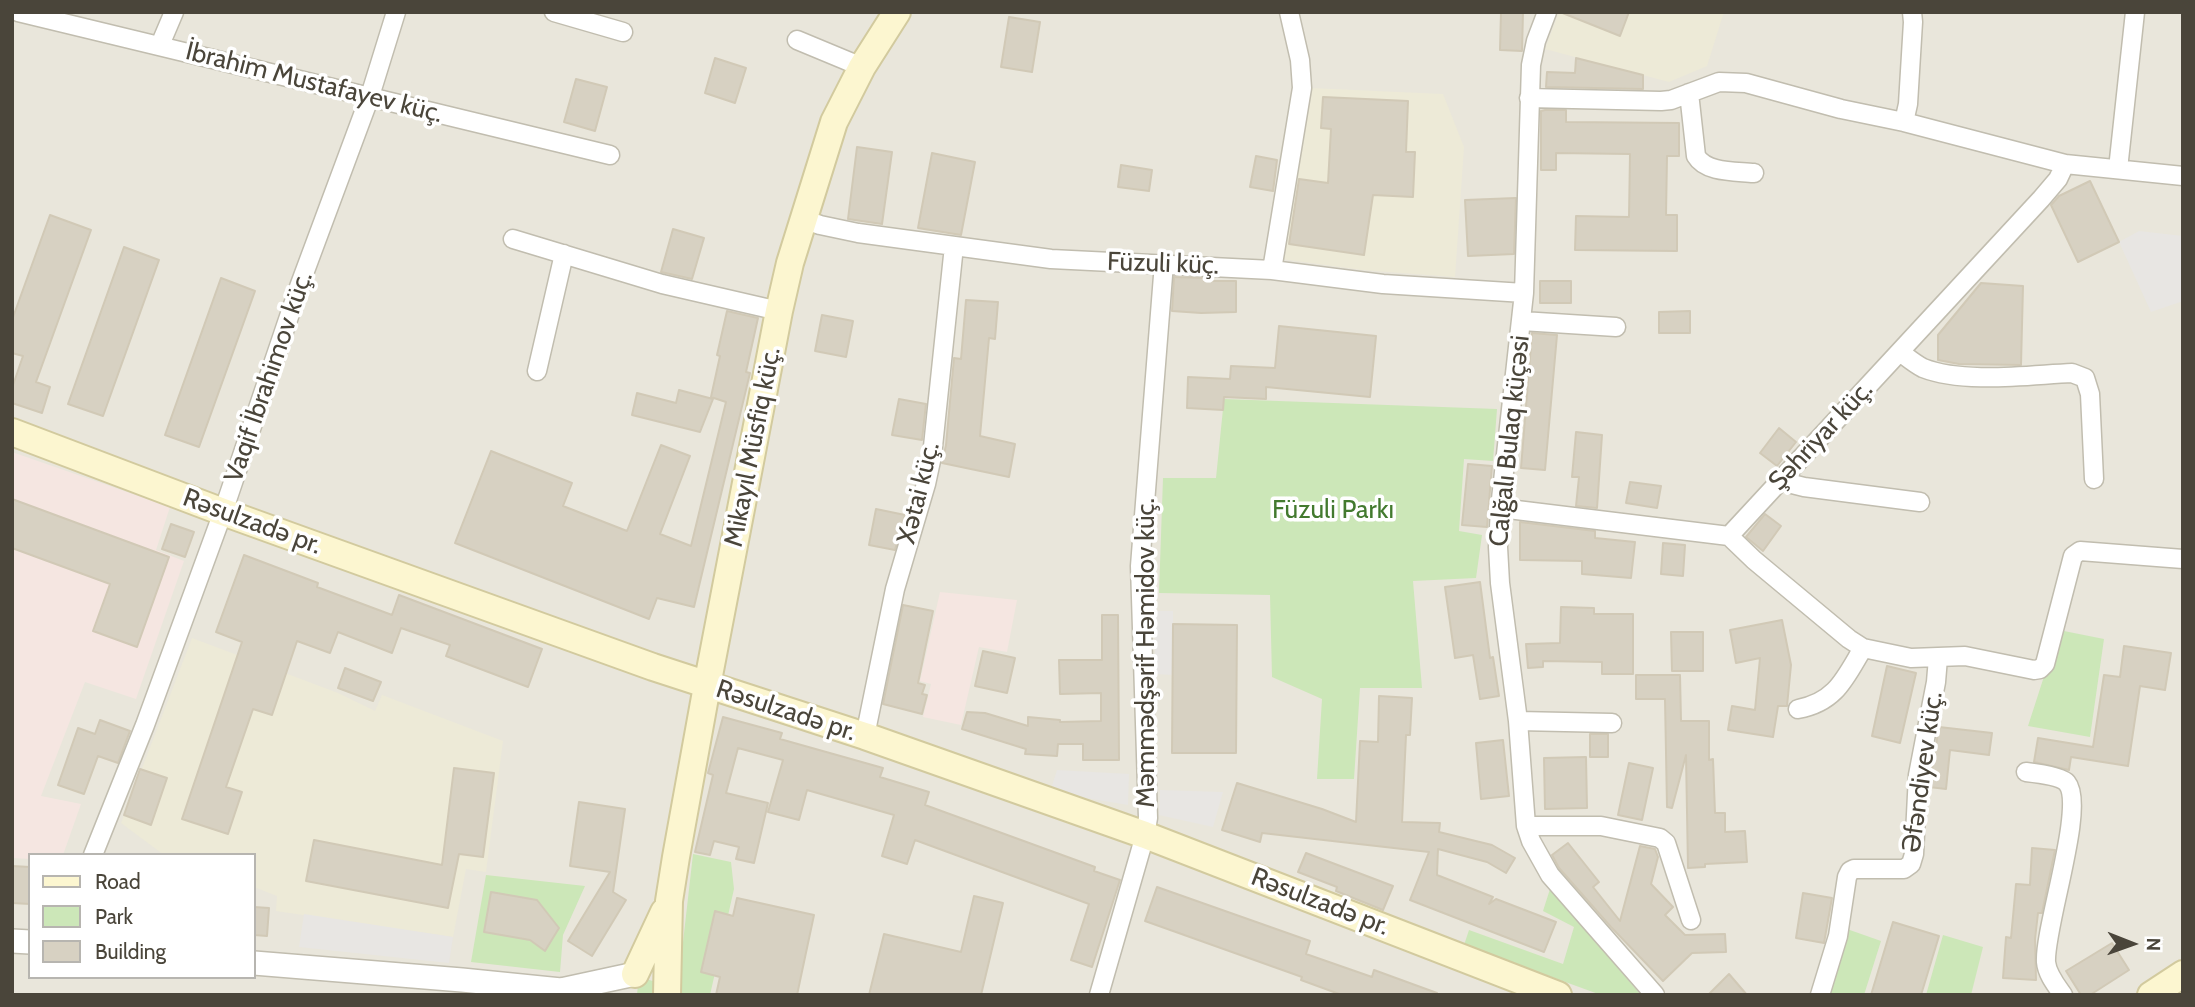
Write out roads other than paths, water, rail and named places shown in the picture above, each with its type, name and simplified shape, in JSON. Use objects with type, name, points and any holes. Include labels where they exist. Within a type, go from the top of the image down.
[{"type":"main road","name":"Mikayıl Müsfiq küç.","points":[[669,901],[779,311],[803,219],[834,122],[862,67],[897,12]]},
{"type":"main road","name":"Rəsulzadə pr.","points":[[12,432],[456,597],[707,686],[865,737],[1145,835],[1558,995]]},
{"type":"main road","points":[[631,984],[669,901]]},
{"type":"main road","points":[[667,994],[669,901]]},
{"type":"main road","points":[[631,984],[641,971],[654,971],[664,980],[667,994]]},
{"type":"main road","points":[[2151,995],[2183,974]]},
{"type":"street","name":"İbrahim Mustafayev küç.","points":[[18,12],[610,155]]},
{"type":"street","points":[[160,45],[174,12]]},
{"type":"street","name":"Vaqif İbrahimov küç.","points":[[94,853],[145,725],[223,512],[299,287],[370,96],[396,12]]},
{"type":"street","points":[[554,12],[623,32]]},
{"type":"street","points":[[1272,270],[1302,88],[1300,60],[1289,12]]},
{"type":"street","name":"Calğalı Bulaq küçəsi","points":[[1547,12],[1534,53],[1529,98],[1524,293],[1498,547],[1500,583],[1518,720],[1526,826],[1531,841],[1550,875],[1654,995]]},
{"type":"street","points":[[1904,122],[1909,90],[1912,12]]},
{"type":"street","points":[[2118,169],[2135,12]]},
{"type":"street","points":[[797,40],[862,67]]},
{"type":"street","points":[[1529,98],[1646,102],[1671,100],[1719,82],[1746,83],[2066,164],[2183,176]]},
{"type":"street","points":[[1689,93],[1696,156],[1701,164],[1754,173]]},
{"type":"street","name":"Şəhriyar küç.","points":[[1729,536],[2041,199],[2058,179],[2066,164]]},
{"type":"street","name":"Füzuli küç.","points":[[803,219],[835,229],[1051,259],[1272,270],[1383,284],[1524,293]]},
{"type":"street","points":[[513,239],[662,284],[779,311]]},
{"type":"street","name":"Xətai küç.","points":[[865,737],[895,589],[932,456],[954,246]]},
{"type":"street","points":[[537,371],[564,254]]},
{"type":"street","name":"Məmmədşərif Həmidov küç.","points":[[1099,995],[1145,835],[1149,791],[1140,566],[1164,263]]},
{"type":"street","points":[[1522,321],[1616,327]]},
{"type":"street","points":[[1900,352],[1921,367],[1948,375],[1968,377],[2072,373],[2085,378],[2090,394],[2094,479]]},
{"type":"street","points":[[1783,477],[1792,484],[1804,487],[1920,502]]},
{"type":"street","points":[[1500,508],[1729,536]]},
{"type":"street","name":"Əfəndiyev küç.","points":[[1729,536],[1828,622],[1863,648],[1911,658],[1965,656],[2034,670],[2045,664],[2073,556],[2080,551],[2183,559]]},
{"type":"street","points":[[1798,709],[1822,702],[1840,687],[1863,648]]},
{"type":"street","name":"Əfəndiyev küç.","points":[[1820,995],[1838,936],[1850,871],[1904,869],[1910,864],[1914,854],[1918,775],[1938,658]]},
{"type":"street","points":[[1518,720],[1612,723]]},
{"type":"street","points":[[2026,772],[2059,778],[2067,783],[2070,793],[2070,818],[2063,871],[2046,950],[2049,975],[2063,995]]},
{"type":"street","points":[[1526,826],[1601,826],[1660,838],[1666,844],[1691,920]]},
{"type":"street","points":[[256,962],[570,993],[631,984]]},
{"type":"park label","name":"Füzuli Parkı","points":[[1333,510]]}]
